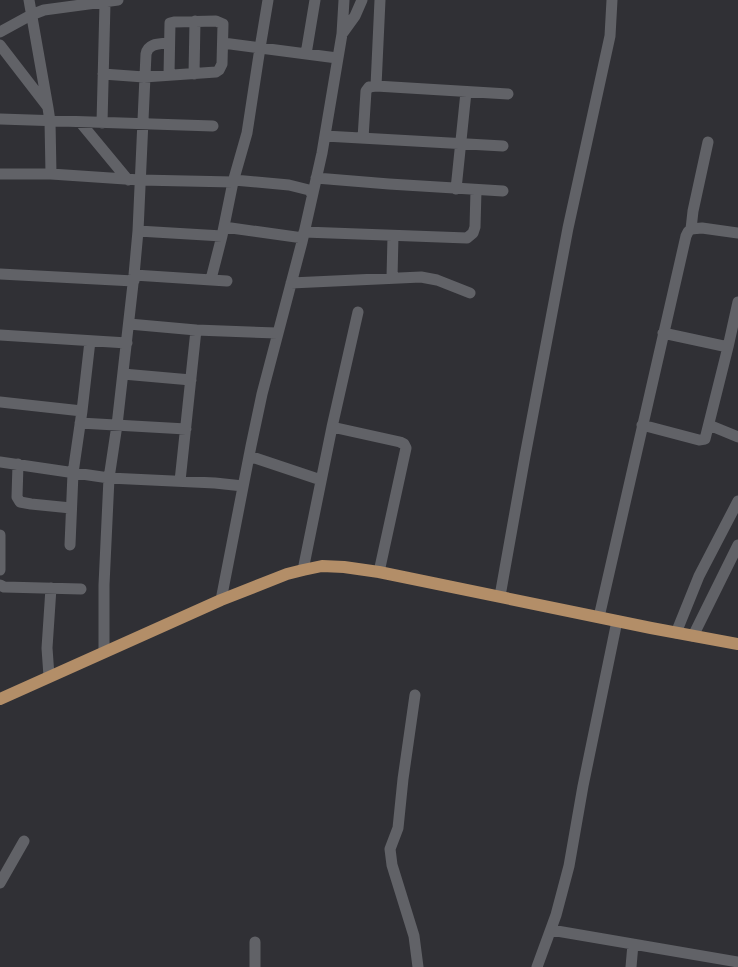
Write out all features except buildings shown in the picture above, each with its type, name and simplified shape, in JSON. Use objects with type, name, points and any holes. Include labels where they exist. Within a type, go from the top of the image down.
[{"type":"main road","points":[[0,698],[264,582],[322,566],[344,567],[379,572],[676,633],[738,644]]},
{"type":"street","points":[[29,0],[50,121],[51,174]]},
{"type":"street","points":[[0,32],[31,15],[55,8],[105,3],[118,0]]},
{"type":"street","points":[[212,279],[233,182],[247,133],[268,0]]},
{"type":"street","points":[[306,54],[315,0]]},
{"type":"street","points":[[221,600],[249,456],[277,334],[303,235],[325,136],[342,34],[344,0]]},
{"type":"street","points":[[342,34],[355,16],[362,0]]},
{"type":"street","points":[[376,86],[380,0]]},
{"type":"street","points":[[500,596],[568,228],[610,36],[612,0]]},
{"type":"street","points":[[102,123],[105,3]]},
{"type":"street","points":[[194,74],[195,21]]},
{"type":"street","points":[[103,74],[144,76],[169,75],[194,74],[216,72],[222,64],[224,26],[221,22],[172,22],[170,25],[169,75]]},
{"type":"street","points":[[104,652],[104,585],[109,478],[117,425],[134,278],[138,231],[146,54],[148,48],[154,45],[169,43]]},
{"type":"street","points":[[223,43],[337,58]]},
{"type":"street","points":[[0,45],[48,108]]},
{"type":"street","points":[[363,138],[367,89],[369,86],[508,94]]},
{"type":"street","points":[[456,189],[466,92]]},
{"type":"street","points":[[0,119],[213,126]]},
{"type":"street","points":[[80,122],[128,180]]},
{"type":"street","points":[[325,136],[503,146]]},
{"type":"street","points":[[599,617],[686,236],[691,229],[693,211],[708,142]]},
{"type":"street","points":[[0,174],[51,174],[128,180],[233,182],[234,180],[289,185],[310,190],[312,194]]},
{"type":"street","points":[[316,178],[456,189],[503,191]]},
{"type":"street","points":[[138,231],[223,231],[303,235],[393,236],[461,239],[470,237],[475,227],[476,190]]},
{"type":"street","points":[[691,229],[702,228],[738,233]]},
{"type":"street","points":[[392,278],[393,236]]},
{"type":"street","points":[[0,274],[212,279],[227,281]]},
{"type":"street","points":[[291,283],[392,278],[429,278],[470,293]]},
{"type":"street","points":[[642,425],[702,441],[706,437],[738,302]]},
{"type":"street","points":[[303,570],[332,427],[358,312]]},
{"type":"street","points":[[129,324],[196,330],[277,334]]},
{"type":"street","points":[[180,481],[196,330]]},
{"type":"street","points":[[663,333],[728,347]]},
{"type":"street","points":[[0,334],[127,343]]},
{"type":"street","points":[[70,546],[73,473],[90,341]]},
{"type":"street","points":[[123,374],[191,380]]},
{"type":"street","points":[[0,402],[82,411]]},
{"type":"street","points":[[80,423],[186,429]]},
{"type":"street","points":[[709,425],[738,437]]},
{"type":"street","points":[[332,427],[400,442],[406,446],[379,572]]},
{"type":"street","points":[[249,456],[321,480]]},
{"type":"street","points":[[0,462],[109,478],[180,481],[243,486]]},
{"type":"street","points":[[18,464],[17,497],[20,502],[71,508]]},
{"type":"street","points":[[676,633],[699,576],[738,501]]},
{"type":"street","points":[[0,535],[0,570]]},
{"type":"street","points":[[693,636],[738,545]]},
{"type":"street","points":[[0,585],[4,587],[81,589]]},
{"type":"street","points":[[49,676],[47,648],[51,588]]},
{"type":"street","points":[[537,967],[551,930],[570,866],[583,786],[617,620]]},
{"type":"street","points":[[415,695],[398,828],[390,849],[392,865],[414,936],[418,967]]},
{"type":"street","points":[[0,883],[24,841]]},
{"type":"street","points":[[551,930],[738,962]]},
{"type":"street","points":[[255,967],[256,942]]},
{"type":"street","points":[[632,967],[633,944]]}]
